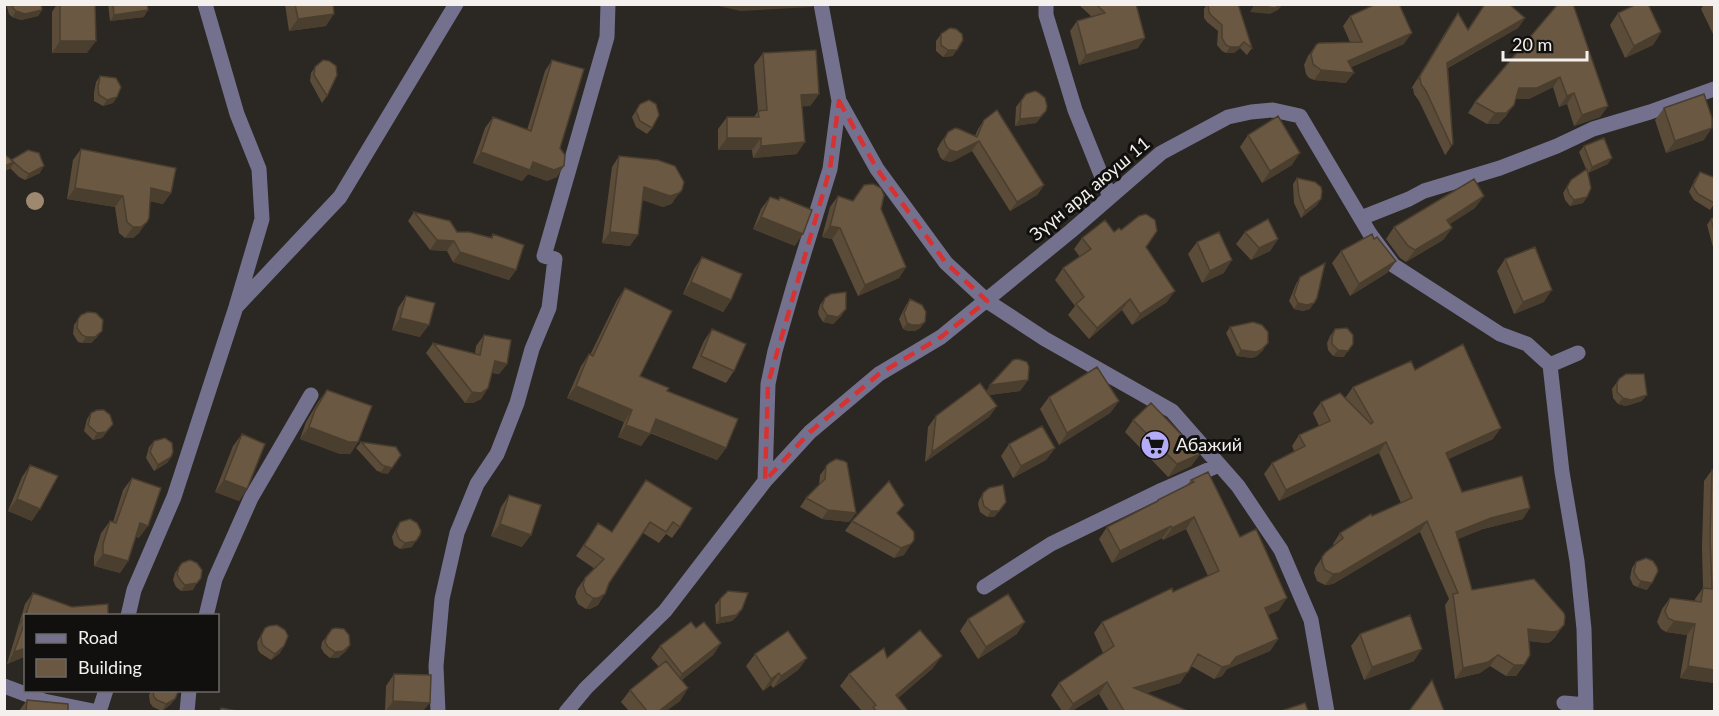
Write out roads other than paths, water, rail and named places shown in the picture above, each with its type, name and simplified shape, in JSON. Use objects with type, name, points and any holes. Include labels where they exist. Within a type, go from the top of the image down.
[{"type":"street","points":[[128,614],[134,590],[174,497],[262,219],[259,169],[237,114],[205,4]]},
{"type":"street","points":[[236,307],[340,196],[456,4]]},
{"type":"street","points":[[438,711],[436,666],[442,599],[458,533],[477,484],[497,454],[517,403],[532,350],[549,308],[555,260],[544,256],[607,37],[608,4]]},
{"type":"street","points":[[820,4],[839,101],[877,169],[946,263],[987,300],[1045,339],[1172,411],[1238,486],[1281,550],[1311,620],[1327,711]]},
{"type":"street","points":[[1046,4],[1046,15],[1075,110],[1110,197]]},
{"type":"street","points":[[1361,218],[1424,191],[1500,168],[1593,129],[1714,89]]},
{"type":"street","points":[[765,481],[768,384],[774,351],[830,169],[839,101]]},
{"type":"street","name":"Зүүн ард аюуш 11","points":[[566,711],[586,688],[665,612],[765,481],[810,432],[879,374],[941,337],[1161,153],[1228,117],[1273,110],[1300,116],[1370,234],[1393,265],[1500,334],[1527,344],[1550,365]]},
{"type":"street","points":[[1564,703],[1586,708],[1584,629],[1550,365],[1578,353]]},
{"type":"street","points":[[206,614],[215,579],[251,498],[311,395]]},
{"type":"street","points":[[984,587],[1051,544],[1219,465]]},
{"type":"street","points":[[4,686],[44,701],[98,711],[105,692]]},
{"type":"street","points":[[187,711],[189,692]]},
{"type":"place","name":"Абажий","points":[[1155,445]]}]
